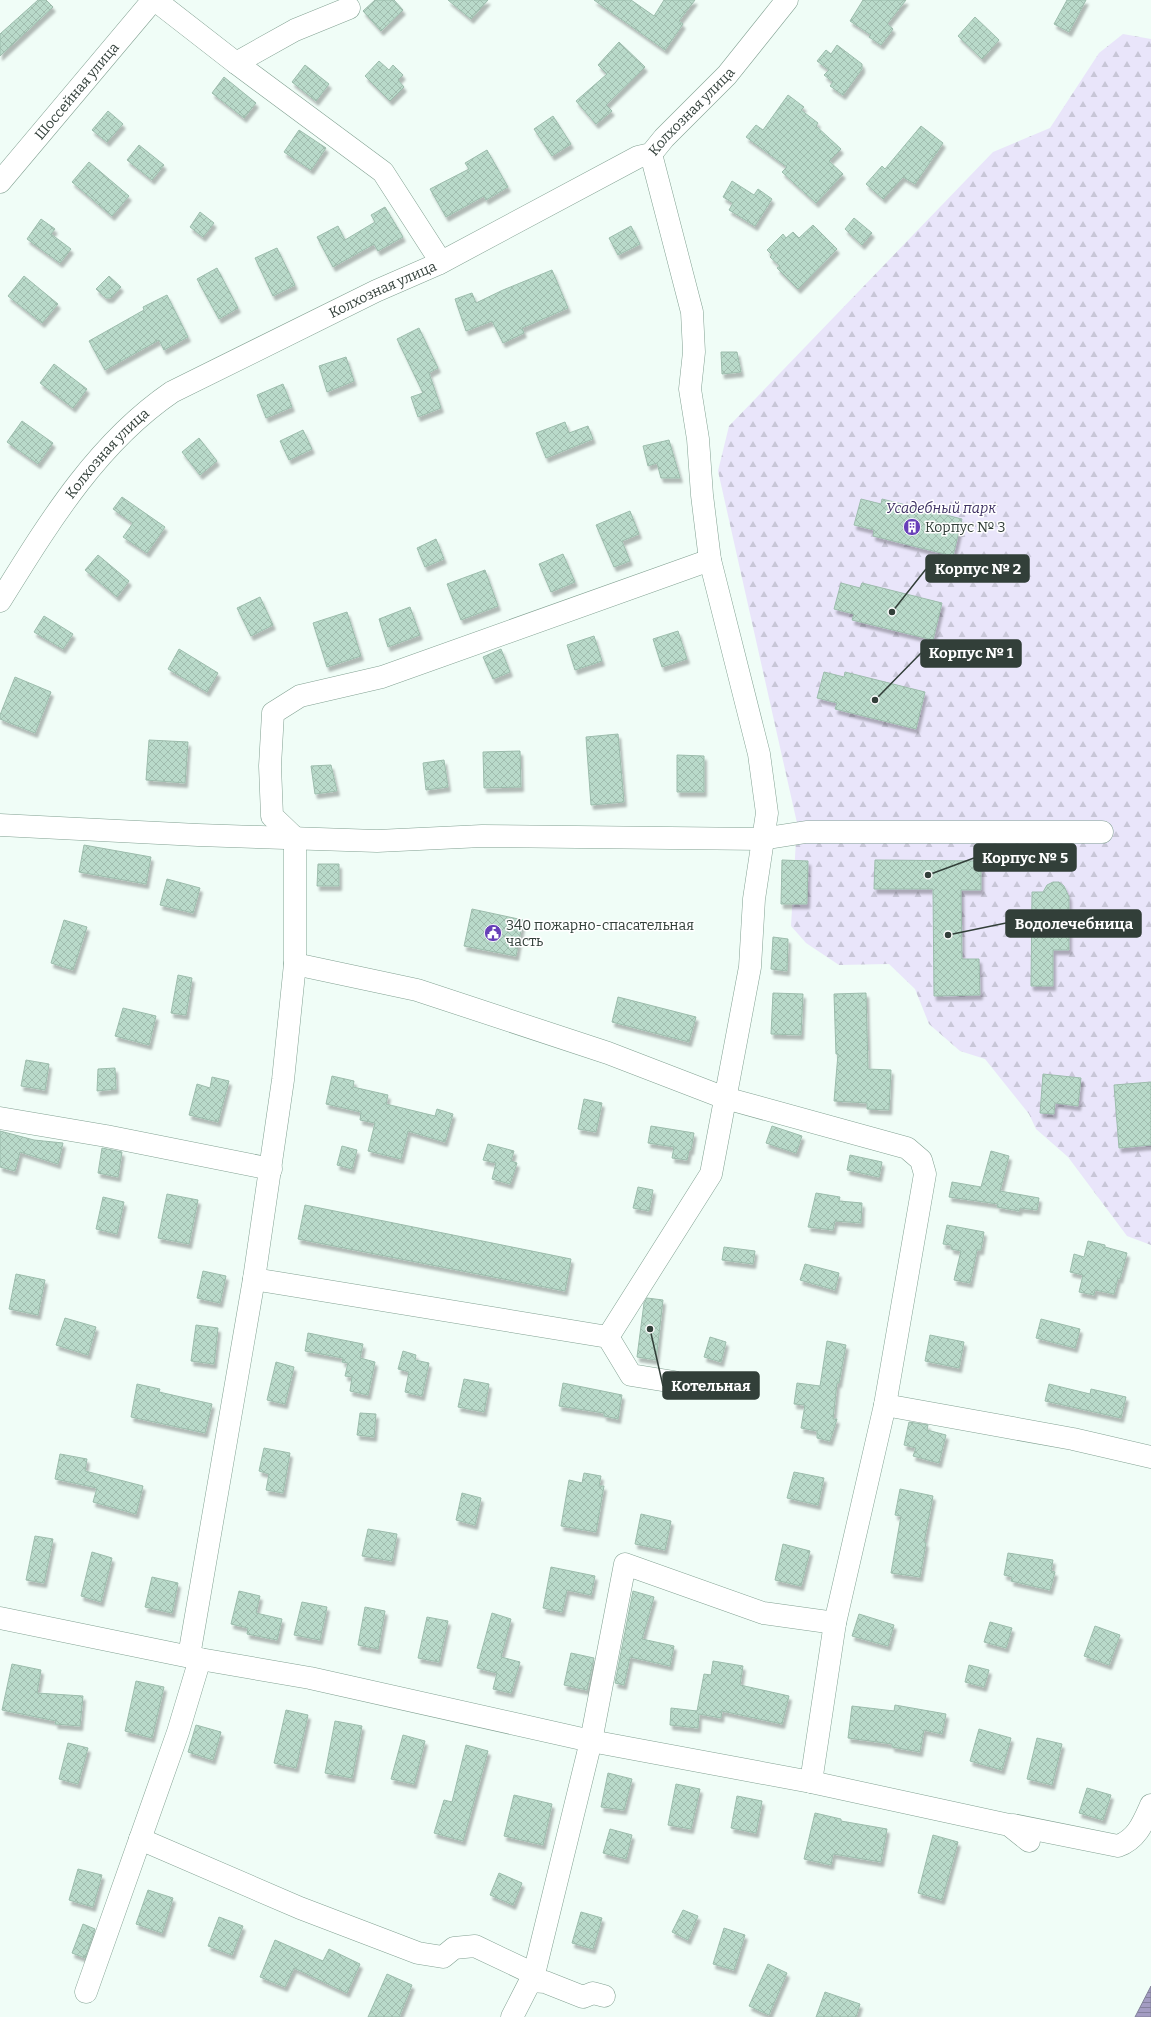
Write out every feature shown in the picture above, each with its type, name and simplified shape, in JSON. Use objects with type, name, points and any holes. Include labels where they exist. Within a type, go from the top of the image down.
[{"type":"street","points":[[154,0],[383,172],[441,262]]},
{"type":"street","name":"Шоссейная улица","points":[[0,182],[154,0]]},
{"type":"street","name":"Колхозная улица","points":[[0,601],[39,538],[80,480],[104,451],[151,406],[172,392],[441,262],[638,158],[651,154],[664,138],[727,75],[787,0]]},
{"type":"street","points":[[236,63],[295,30],[349,8]]},
{"type":"street","points":[[608,1337],[711,1174],[750,967],[754,899],[767,813],[759,754],[710,560],[702,495],[698,439],[690,389],[694,352],[692,312],[651,154]]},
{"type":"street","points":[[86,1992],[178,1732],[195,1657],[271,1168],[283,1080],[295,964],[295,838],[272,816],[270,766],[274,713],[300,696],[382,677],[710,560]]},
{"type":"street","points":[[0,825],[377,841],[482,836],[762,839],[806,832],[1102,832]]},
{"type":"street","points":[[295,964],[417,990],[608,1053],[726,1098],[907,1148],[921,1160],[925,1174],[885,1405],[835,1623],[811,1782]]},
{"type":"street","points":[[0,1118],[106,1136],[271,1168]]},
{"type":"street","points":[[254,1278],[608,1337]]},
{"type":"street","points":[[608,1337],[631,1376],[674,1382]]},
{"type":"street","points":[[885,1405],[1073,1439],[1151,1457]]},
{"type":"street","points":[[512,2017],[533,1978],[591,1741],[625,1564],[763,1613],[835,1623]]},
{"type":"street","points":[[0,1618],[195,1657],[310,1678],[591,1741],[811,1782],[1009,1825],[1118,1846],[1127,1843],[1138,1832],[1151,1805]]},
{"type":"street","points":[[1009,1825],[1029,1841]]},
{"type":"street","points":[[140,1839],[300,1908],[418,1953],[443,1957],[454,1948],[475,1946],[533,1978],[583,1997],[593,1993],[604,1996]]},
{"type":"green space","name":"Усадебный парк","points":[[1123,34],[1151,39],[1151,1245],[1127,1236],[1068,1157],[1036,1129],[1029,1114],[985,1059],[960,1051],[929,1024],[915,989],[889,964],[839,965],[806,943],[791,926],[797,823],[718,471],[729,426],[993,152],[1050,128],[1099,53]]},
{"type":"shaded area","points":[[1151,1986],[1151,2017],[1135,2017]]},
{"type":"building","points":[[38,0],[46,0],[53,7],[0,56],[0,34]]},
{"type":"building","points":[[375,0],[394,0],[403,10],[381,31],[363,11]]},
{"type":"building","points":[[448,0],[488,0],[471,19]]},
{"type":"building","points":[[594,0],[631,0],[654,16],[664,0],[695,0],[679,21],[683,24],[665,50]]},
{"type":"building","points":[[863,0],[906,0],[887,24],[893,29],[881,45],[869,37],[871,35],[850,21]]},
{"type":"building","points":[[1067,0],[1086,0],[1069,32],[1054,24]]},
{"type":"building","points":[[975,17],[999,40],[982,59],[958,36]]},
{"type":"building","points":[[619,42],[645,67],[606,105],[612,111],[596,124],[576,101],[607,74],[598,65]]},
{"type":"building","points":[[837,45],[862,64],[862,69],[843,95],[830,86],[833,82],[824,75],[829,70],[817,61],[826,50],[831,54]]},
{"type":"building","points":[[379,61],[389,70],[393,65],[403,75],[398,80],[404,87],[390,101],[365,76]]},
{"type":"building","points":[[305,65],[329,84],[316,101],[292,82]]},
{"type":"building","points":[[224,77],[256,103],[244,118],[212,93]]},
{"type":"building","points":[[788,95],[804,107],[801,110],[818,123],[816,126],[841,149],[829,161],[843,174],[816,203],[782,172],[787,167],[746,137],[756,125],[763,130]]},
{"type":"building","points":[[108,111],[123,124],[107,142],[92,130]]},
{"type":"building","points":[[553,116],[571,144],[552,156],[534,129]]},
{"type":"building","points":[[921,126],[943,143],[915,184],[903,177],[883,199],[866,184],[882,166],[885,169]]},
{"type":"building","points":[[299,130],[326,148],[311,170],[284,152]]},
{"type":"building","points":[[139,145],[164,165],[152,180],[127,160]]},
{"type":"building","points":[[487,150],[508,187],[486,200],[484,196],[446,217],[430,189],[469,169],[465,163]]},
{"type":"building","points":[[89,162],[129,196],[112,216],[72,182]]},
{"type":"building","points":[[732,181],[754,195],[758,189],[772,199],[755,226],[729,210],[733,203],[723,197]]},
{"type":"building","points":[[385,207],[403,237],[378,251],[374,244],[333,267],[317,237],[338,226],[345,240],[375,222],[371,215]]},
{"type":"building","points":[[200,212],[214,223],[203,237],[190,227]]},
{"type":"building","points":[[854,218],[872,233],[862,245],[845,229]]},
{"type":"building","points":[[41,219],[55,229],[51,234],[71,249],[60,263],[27,239]]},
{"type":"building","points":[[813,225],[837,249],[798,289],[777,268],[780,266],[770,257],[772,255],[767,250],[783,234],[786,238],[793,232],[799,238]]},
{"type":"building","points":[[631,226],[640,244],[618,255],[609,238]]},
{"type":"building","points":[[277,248],[295,285],[273,296],[255,258]]},
{"type":"building","points":[[217,268],[238,308],[219,319],[197,279]]},
{"type":"building","points":[[552,270],[568,308],[522,328],[524,333],[503,343],[492,321],[466,331],[455,299],[472,293],[476,303]]},
{"type":"building","points":[[24,276],[58,304],[42,323],[8,296]]},
{"type":"building","points":[[109,276],[121,287],[111,298],[106,298],[96,289]]},
{"type":"building","points":[[167,295],[188,337],[164,350],[159,340],[105,370],[89,341],[144,310],[143,307]]},
{"type":"building","points":[[419,328],[438,368],[429,373],[441,408],[418,417],[411,397],[423,393],[397,339]]},
{"type":"building","points":[[721,352],[737,352],[741,372],[722,374]]},
{"type":"building","points":[[346,357],[354,381],[327,392],[319,366]]},
{"type":"building","points":[[54,364],[87,389],[73,408],[40,383]]},
{"type":"building","points":[[283,384],[292,407],[266,418],[257,395]]},
{"type":"building","points":[[22,421],[53,443],[38,464],[7,442]]},
{"type":"building","points":[[565,422],[569,433],[588,426],[593,439],[546,458],[536,433]]},
{"type":"building","points":[[303,430],[312,449],[289,460],[280,441]]},
{"type":"building","points":[[199,438],[217,461],[200,475],[182,452]]},
{"type":"building","points":[[669,440],[680,478],[661,478],[657,463],[648,466],[643,446]]},
{"type":"building","points":[[122,497],[165,527],[147,553],[123,537],[133,523],[113,509]]},
{"type":"building","name":"Корпус № 3","points":[[861,499],[881,504],[882,499],[962,519],[953,556],[873,536],[874,530],[854,525]]},
{"type":"building","points":[[630,511],[639,534],[622,541],[630,561],[614,567],[596,525]]},
{"type":"building","points":[[436,539],[444,559],[425,567],[417,548]]},
{"type":"building","points":[[563,554],[575,582],[551,592],[539,564]]},
{"type":"building","points":[[98,555],[129,581],[117,597],[85,570]]},
{"type":"building","points":[[485,570],[498,606],[461,620],[447,584]]},
{"type":"building","points":[[841,583],[860,588],[862,583],[942,603],[933,640],[852,620],[854,614],[834,609]]},
{"type":"building","points":[[260,597],[273,625],[251,636],[237,608]]},
{"type":"building","points":[[410,607],[420,635],[388,647],[379,619]]},
{"type":"building","points":[[347,612],[361,656],[327,667],[313,623]]},
{"type":"building","points":[[44,616],[73,634],[63,649],[34,632]]},
{"type":"building","points":[[678,631],[687,659],[662,667],[653,639]]},
{"type":"building","points":[[594,636],[602,661],[575,670],[567,645]]},
{"type":"building","points":[[179,649],[218,673],[207,692],[168,669]]},
{"type":"building","points":[[501,649],[510,672],[493,679],[483,657]]},
{"type":"building","points":[[824,672],[844,677],[845,672],[925,692],[916,729],[835,709],[837,703],[817,698]]},
{"type":"building","points":[[15,677],[51,692],[35,733],[0,719],[0,715]]},
{"type":"building","points":[[618,734],[624,802],[591,805],[586,737]]},
{"type":"building","points":[[149,740],[188,742],[185,783],[146,780]]},
{"type":"building","points":[[520,751],[521,787],[484,788],[483,752]]},
{"type":"building","points":[[677,755],[704,756],[704,792],[677,792]]},
{"type":"building","points":[[444,760],[448,787],[426,790],[423,763]]},
{"type":"building","points":[[331,765],[337,791],[315,794],[311,766]]},
{"type":"building","points":[[84,845],[151,857],[146,884],[79,872]]},
{"type":"building","points":[[782,860],[808,861],[807,904],[781,904]]},
{"type":"building","points":[[875,860],[981,861],[981,890],[961,890],[962,959],[979,959],[980,995],[934,996],[933,889],[874,889]]},
{"type":"building","points":[[318,864],[339,864],[339,886],[317,886]]},
{"type":"building","points":[[167,879],[200,888],[193,913],[160,905]]},
{"type":"building","points":[[1053,882],[1059,882],[1064,886],[1069,897],[1069,950],[1053,950],[1053,986],[1031,986],[1032,892],[1043,892],[1047,885]]},
{"type":"building","points":[[472,909],[523,920],[516,956],[464,946]]},
{"type":"building","points":[[64,920],[87,927],[73,970],[51,963]]},
{"type":"building","points":[[773,937],[788,939],[787,971],[771,969]]},
{"type":"building","points":[[178,975],[192,978],[186,1015],[171,1013]]},
{"type":"building","points":[[773,993],[803,994],[801,1035],[771,1034]]},
{"type":"building","points":[[866,993],[868,1069],[891,1070],[889,1110],[867,1109],[867,1103],[834,1101],[838,1054],[836,1054],[834,994]]},
{"type":"building","points":[[618,997],[696,1017],[689,1042],[612,1022]]},
{"type":"building","points":[[123,1008],[156,1016],[149,1045],[115,1036]]},
{"type":"building","points":[[26,1060],[49,1064],[45,1090],[21,1086]]},
{"type":"building","points":[[115,1068],[116,1089],[97,1091],[98,1069]]},
{"type":"building","points":[[1043,1074],[1081,1078],[1078,1106],[1055,1103],[1054,1114],[1040,1113]]},
{"type":"building","points":[[332,1076],[354,1081],[353,1087],[388,1095],[386,1104],[435,1116],[437,1109],[453,1114],[445,1142],[408,1131],[401,1159],[368,1151],[375,1123],[360,1120],[361,1112],[326,1104]]},
{"type":"building","points":[[212,1077],[229,1081],[218,1122],[189,1115],[197,1084],[210,1088]]},
{"type":"building","points":[[1151,1082],[1151,1145],[1119,1148],[1114,1085]]},
{"type":"building","points":[[584,1099],[602,1103],[596,1132],[578,1129]]},
{"type":"building","points":[[651,1126],[694,1133],[691,1150],[689,1150],[687,1160],[672,1158],[674,1147],[648,1143]]},
{"type":"building","points":[[772,1126],[802,1136],[796,1153],[766,1143]]},
{"type":"building","points":[[0,1131],[34,1140],[63,1143],[58,1164],[20,1152],[15,1171],[0,1167]]},
{"type":"building","points":[[488,1144],[514,1151],[511,1161],[517,1163],[510,1184],[492,1179],[496,1163],[483,1160]]},
{"type":"building","points":[[342,1146],[357,1150],[352,1169],[337,1165]]},
{"type":"building","points":[[102,1148],[122,1152],[118,1177],[98,1173]]},
{"type":"building","points":[[991,1151],[1009,1156],[1000,1191],[1039,1198],[1037,1210],[1020,1208],[1019,1211],[997,1207],[998,1204],[949,1197],[952,1182],[981,1187]]},
{"type":"building","points":[[850,1155],[882,1162],[879,1177],[847,1170]]},
{"type":"building","points":[[638,1187],[653,1190],[649,1211],[633,1208]]},
{"type":"building","points":[[816,1193],[840,1197],[839,1201],[862,1203],[861,1223],[835,1221],[833,1230],[808,1227]]},
{"type":"building","points":[[167,1194],[198,1200],[189,1244],[158,1238]]},
{"type":"building","points":[[103,1197],[124,1202],[117,1234],[96,1229]]},
{"type":"building","points":[[305,1205],[571,1259],[565,1291],[298,1239]]},
{"type":"building","points":[[947,1225],[984,1232],[981,1250],[977,1250],[970,1283],[954,1280],[961,1251],[951,1249],[951,1245],[943,1244]]},
{"type":"building","points":[[1088,1241],[1127,1253],[1114,1294],[1095,1290],[1094,1295],[1079,1292],[1083,1275],[1070,1272],[1074,1254],[1084,1257]]},
{"type":"building","points":[[724,1247],[755,1251],[753,1264],[722,1260]]},
{"type":"building","points":[[805,1264],[839,1273],[835,1290],[800,1280]]},
{"type":"building","points":[[203,1271],[226,1276],[220,1303],[197,1298]]},
{"type":"building","points":[[16,1274],[45,1280],[38,1315],[9,1309]]},
{"type":"building","points":[[647,1298],[663,1300],[656,1360],[637,1357],[644,1303]]},
{"type":"building","points":[[65,1318],[96,1327],[88,1355],[56,1345]]},
{"type":"building","points":[[1041,1319],[1080,1329],[1075,1348],[1036,1338]]},
{"type":"building","points":[[196,1325],[218,1328],[214,1364],[191,1361]]},
{"type":"building","points":[[308,1333],[363,1344],[360,1358],[375,1362],[368,1395],[350,1391],[352,1377],[345,1376],[348,1363],[342,1362],[343,1358],[305,1351]]},
{"type":"building","points":[[930,1335],[964,1342],[959,1368],[925,1361]]},
{"type":"building","points":[[710,1337],[726,1342],[721,1362],[704,1357]]},
{"type":"building","points":[[827,1341],[846,1345],[839,1383],[837,1383],[833,1419],[837,1419],[830,1441],[817,1438],[817,1431],[801,1428],[805,1405],[794,1404],[797,1383],[820,1386]]},
{"type":"building","points":[[403,1351],[416,1355],[415,1360],[429,1363],[422,1396],[405,1392],[409,1372],[398,1369]]},
{"type":"building","points":[[276,1362],[294,1367],[285,1404],[267,1400]]},
{"type":"building","points":[[464,1379],[489,1384],[484,1412],[458,1407]]},
{"type":"building","points":[[563,1383],[622,1395],[618,1419],[604,1416],[604,1413],[559,1406]]},
{"type":"building","points":[[137,1384],[160,1389],[159,1392],[212,1404],[205,1433],[131,1417]]},
{"type":"building","points":[[1049,1384],[1090,1394],[1091,1389],[1126,1397],[1121,1418],[1045,1401]]},
{"type":"building","points":[[360,1413],[376,1414],[374,1437],[357,1435]]},
{"type":"building","points":[[909,1422],[928,1425],[927,1430],[946,1435],[939,1463],[913,1456],[916,1448],[904,1445]]},
{"type":"building","points":[[264,1448],[290,1453],[283,1493],[266,1490],[269,1474],[259,1471]]},
{"type":"building","points":[[60,1454],[87,1459],[85,1471],[143,1486],[136,1514],[93,1502],[97,1488],[55,1479]]},
{"type":"building","points":[[794,1472],[824,1478],[818,1505],[787,1498]]},
{"type":"building","points":[[584,1473],[601,1476],[599,1486],[604,1486],[596,1532],[561,1526],[569,1480],[582,1483]]},
{"type":"building","points":[[900,1489],[933,1496],[924,1542],[926,1543],[920,1577],[891,1573],[901,1516],[895,1515]]},
{"type":"building","points":[[462,1493],[481,1498],[475,1525],[456,1520]]},
{"type":"building","points":[[641,1514],[671,1521],[665,1550],[635,1544]]},
{"type":"building","points":[[368,1529],[397,1534],[392,1561],[362,1556]]},
{"type":"building","points":[[35,1536],[53,1539],[44,1583],[26,1580]]},
{"type":"building","points":[[783,1544],[810,1551],[801,1586],[775,1580]]},
{"type":"building","points":[[92,1552],[112,1558],[101,1602],[81,1596]]},
{"type":"building","points":[[1008,1553],[1053,1560],[1051,1571],[1055,1572],[1050,1590],[1011,1581],[1012,1577],[1004,1575]]},
{"type":"building","points":[[551,1567],[595,1576],[591,1595],[567,1590],[562,1612],[543,1608]]},
{"type":"building","points":[[152,1577],[178,1583],[172,1613],[145,1607]]},
{"type":"building","points":[[239,1591],[260,1596],[256,1613],[282,1619],[277,1640],[247,1634],[248,1628],[231,1624]]},
{"type":"building","points":[[633,1591],[654,1597],[642,1639],[674,1646],[670,1666],[630,1657],[624,1685],[615,1683]]},
{"type":"building","points":[[302,1602],[327,1607],[320,1640],[294,1635]]},
{"type":"building","points":[[365,1607],[385,1611],[378,1649],[358,1645]]},
{"type":"building","points":[[492,1613],[511,1619],[501,1657],[520,1662],[511,1693],[493,1689],[497,1673],[477,1668]]},
{"type":"building","points":[[859,1614],[894,1625],[888,1646],[852,1636]]},
{"type":"building","points":[[427,1617],[448,1621],[439,1662],[418,1658]]},
{"type":"building","points":[[990,1622],[1012,1628],[1006,1648],[984,1642]]},
{"type":"building","points":[[1095,1626],[1120,1635],[1109,1665],[1084,1656]]},
{"type":"building","points":[[571,1653],[594,1658],[587,1690],[564,1685]]},
{"type":"building","points":[[713,1661],[743,1666],[740,1685],[789,1696],[782,1724],[722,1711],[721,1718],[699,1714],[698,1728],[670,1725],[671,1708],[697,1711],[704,1674],[711,1675]]},
{"type":"building","points":[[12,1664],[41,1670],[37,1693],[83,1696],[80,1726],[55,1724],[56,1721],[2,1710]]},
{"type":"building","points":[[969,1665],[989,1670],[984,1687],[965,1682]]},
{"type":"building","points":[[136,1681],[164,1687],[152,1738],[125,1731]]},
{"type":"building","points":[[895,1705],[946,1714],[942,1734],[924,1730],[920,1752],[892,1747],[892,1744],[848,1738],[852,1706],[894,1711]]},
{"type":"building","points":[[286,1710],[308,1715],[296,1768],[274,1763]]},
{"type":"building","points":[[335,1721],[362,1726],[352,1778],[325,1773]]},
{"type":"building","points":[[196,1725],[221,1732],[213,1760],[188,1752]]},
{"type":"building","points":[[979,1729],[1011,1738],[1002,1770],[970,1761]]},
{"type":"building","points":[[403,1735],[425,1741],[414,1784],[391,1779]]},
{"type":"building","points":[[1037,1738],[1062,1744],[1052,1785],[1027,1779]]},
{"type":"building","points":[[68,1743],[88,1748],[78,1784],[59,1779]]},
{"type":"building","points":[[466,1745],[488,1751],[463,1841],[434,1833],[444,1800],[452,1802]]},
{"type":"building","points":[[608,1773],[632,1779],[624,1810],[601,1807]]},
{"type":"building","points":[[676,1784],[700,1789],[691,1829],[668,1825]]},
{"type":"building","points":[[1087,1788],[1111,1795],[1103,1820],[1079,1813]]},
{"type":"building","points":[[514,1795],[552,1804],[543,1845],[504,1836]]},
{"type":"building","points":[[737,1796],[762,1801],[756,1833],[731,1828]]},
{"type":"building","points":[[815,1813],[841,1819],[841,1821],[887,1829],[881,1862],[833,1854],[831,1865],[804,1859]]},
{"type":"building","points":[[610,1829],[632,1835],[626,1859],[603,1853]]},
{"type":"building","points":[[933,1835],[958,1842],[942,1900],[918,1893]]},
{"type":"building","points":[[78,1869],[102,1875],[93,1907],[69,1900]]},
{"type":"building","points":[[499,1873],[522,1883],[513,1905],[490,1895]]},
{"type":"building","points":[[148,1890],[173,1898],[162,1933],[136,1924]]},
{"type":"building","points":[[683,1910],[698,1916],[688,1940],[672,1932]]},
{"type":"building","points":[[581,1912],[602,1918],[593,1949],[572,1943]]},
{"type":"building","points":[[219,1917],[243,1926],[232,1955],[208,1946]]},
{"type":"building","points":[[83,1924],[95,1929],[85,1958],[72,1953]]},
{"type":"building","points":[[724,1928],[745,1935],[734,1970],[713,1964]]},
{"type":"building","points":[[275,1940],[323,1961],[329,1949],[360,1964],[347,1993],[294,1968],[285,1987],[260,1977]]},
{"type":"building","points":[[768,1964],[787,1973],[769,2015],[749,2006]]},
{"type":"building","points":[[387,1974],[412,1985],[399,2017],[368,2017]]},
{"type":"building","points":[[825,1992],[860,2004],[856,2017],[816,2017]]},
{"type":"place","name":"Корпус № 3","points":[[912,527]]},
{"type":"place","name":"Корпус № 2","points":[[892,612]]},
{"type":"place","name":"Корпус № 1","points":[[875,700]]},
{"type":"place","name":"Корпус № 5","points":[[928,875]]},
{"type":"place","name":"340 пожарно-спасательная часть","points":[[493,933]]},
{"type":"place","name":"Водолечебница","points":[[948,935]]},
{"type":"place","name":"Котельная","points":[[650,1329]]}]
